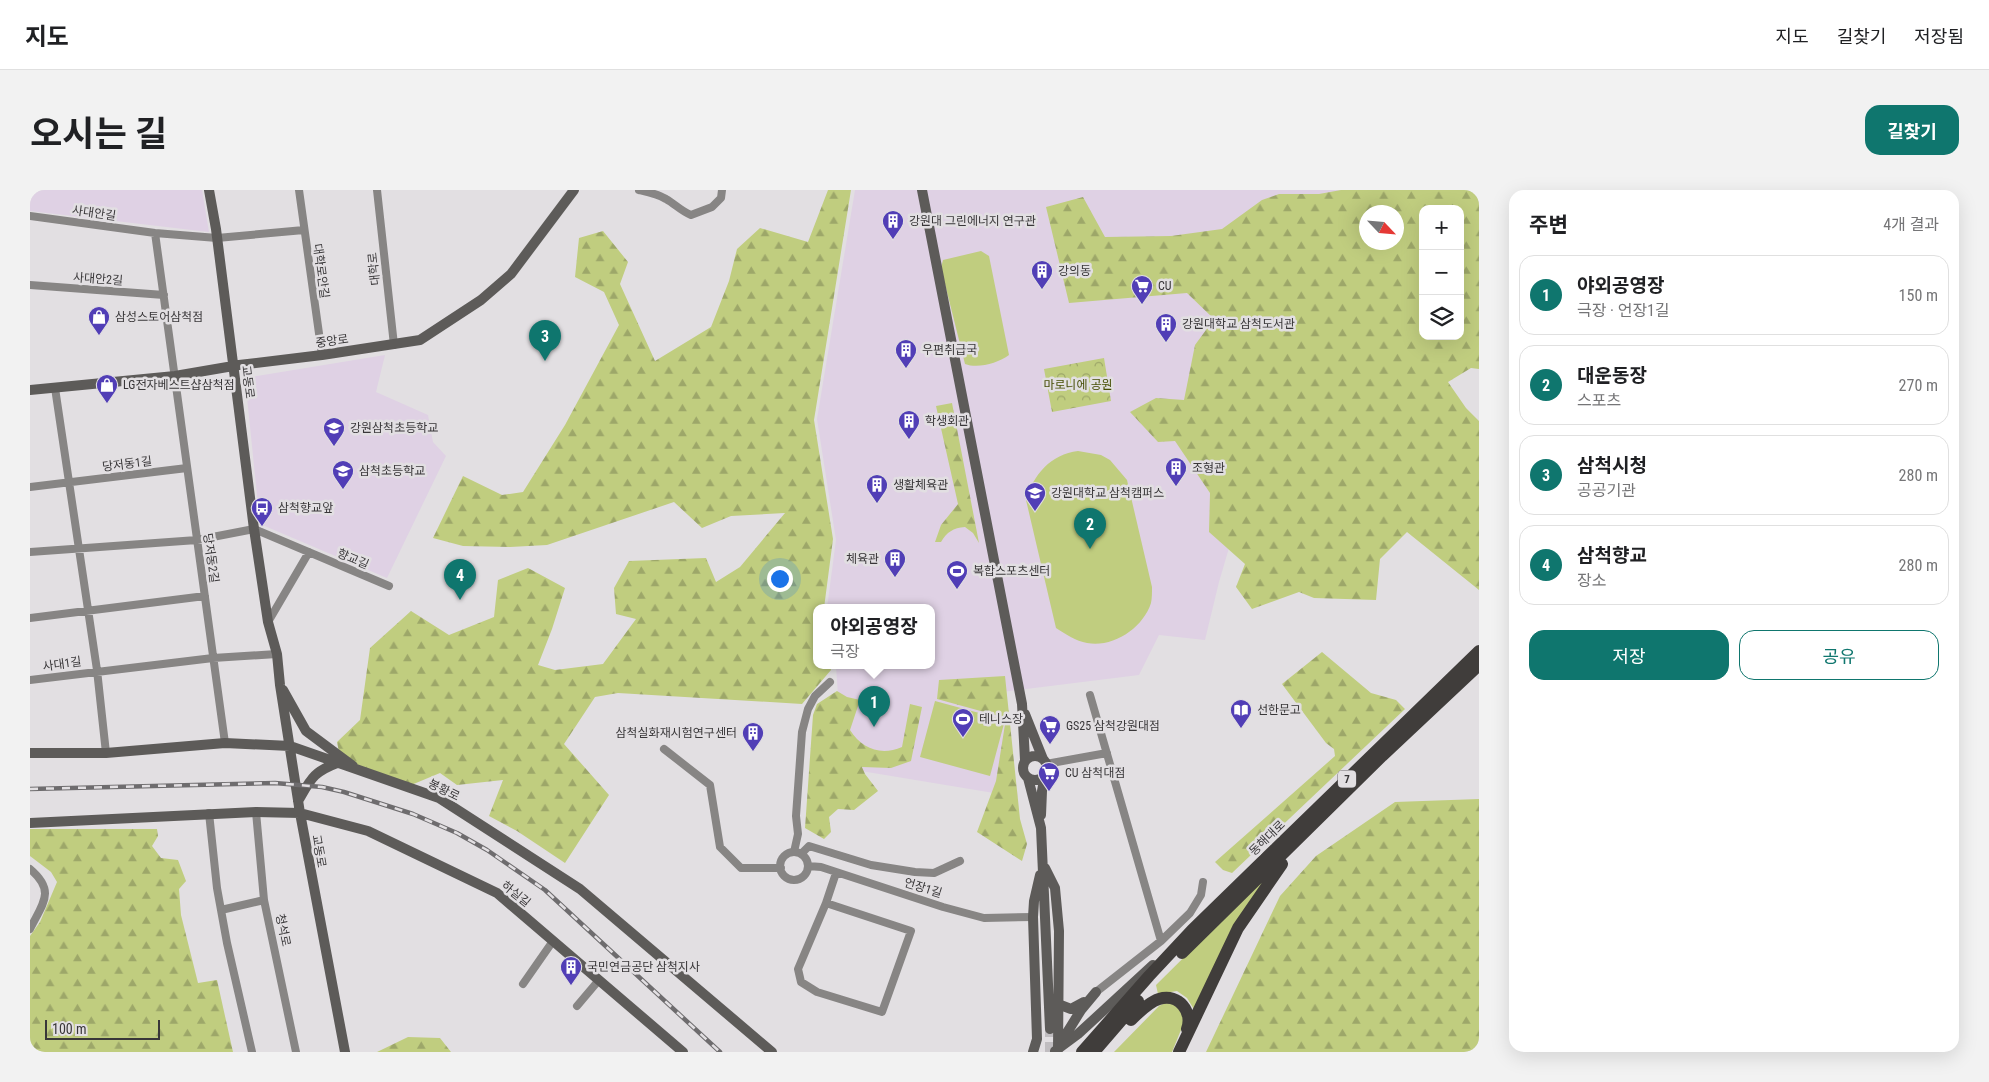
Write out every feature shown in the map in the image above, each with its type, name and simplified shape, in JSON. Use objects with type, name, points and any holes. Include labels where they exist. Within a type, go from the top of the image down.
[{"type":"main road","name":"동해대로","points":[[1090,1052],[1149,976],[1192,930],[1479,651]]},
{"type":"main road","name":"동해대로","points":[[1090,1052],[1179,956],[1382,756],[1479,665]]},
{"type":"main road","points":[[1178,1052],[1238,928],[1298,840]]},
{"type":"main road","points":[[1090,1052],[1141,1010],[1158,999],[1168,998],[1181,1003],[1187,1011],[1189,1018],[1188,1027],[1178,1052]]},
{"type":"street","name":"교동로","points":[[209,190],[268,622],[277,654],[300,814],[345,1052]]},
{"type":"street","name":"대학로안길","points":[[299,190],[322,355]]},
{"type":"street","name":"대학로","points":[[377,190],[394,345]]},
{"type":"street","name":"중앙로","points":[[30,390],[175,376],[420,340],[482,300],[510,274],[574,190]]},
{"type":"street","points":[[638,190],[652,193],[667,200],[681,211],[691,215],[712,207],[721,198],[722,190]]},
{"type":"street","points":[[922,190],[1022,704],[1025,760],[1023,768],[1028,778],[1041,828]]},
{"type":"street","name":"사대안길","points":[[30,216],[155,233]]},
{"type":"street","points":[[175,376],[155,233],[217,238],[304,230]]},
{"type":"street","name":"사대안2길","points":[[30,285],[164,295]]},
{"type":"street","name":"당저동2길","points":[[175,376],[225,743]]},
{"type":"street","points":[[55,388],[97,670],[106,753]]},
{"type":"street","name":"당저동1길","points":[[69,482],[187,468]]},
{"type":"street","points":[[30,487],[69,482]]},
{"type":"street","points":[[30,552],[197,540],[254,529]]},
{"type":"street","name":"향교길","points":[[254,529],[389,586]]},
{"type":"street","points":[[268,622],[309,552]]},
{"type":"street","points":[[30,618],[205,596]]},
{"type":"street","points":[[97,670],[213,658],[277,654]]},
{"type":"street","name":"사대1길","points":[[30,680],[97,670]]},
{"type":"street","points":[[797,853],[798,834],[796,816],[802,732],[808,709],[814,696],[830,682]]},
{"type":"street","points":[[280,685],[306,731],[360,771]]},
{"type":"street","points":[[1090,695],[1161,941]]},
{"type":"street","points":[[1022,704],[1045,766],[1041,828],[1050,1029]]},
{"type":"street","name":"봉황로","points":[[30,753],[106,753],[225,743],[290,746],[438,798],[580,889],[772,1052]]},
{"type":"street","points":[[664,748],[710,785],[720,847],[741,868],[781,868]]},
{"type":"street","points":[[1028,778],[1036,780],[1045,766],[1107,753]]},
{"type":"street","points":[[1025,760],[1032,756],[1045,766]]},
{"type":"street","points":[[298,801],[313,776],[322,769],[337,763]]},
{"type":"street","points":[[30,823],[209,813],[256,812],[300,814]]},
{"type":"street","name":"청석로","points":[[256,812],[264,900],[296,1052]]},
{"type":"street","points":[[209,813],[221,910],[252,1052]]},
{"type":"street","name":"하실길","points":[[300,814],[368,831],[497,892],[683,1052]]},
{"type":"street","points":[[797,853],[805,858],[808,866],[805,876],[796,880],[786,877],[781,868],[783,858],[788,854],[797,853],[810,846],[870,865],[893,870],[934,873],[960,860]]},
{"type":"street","points":[[1042,862],[1055,888],[1059,931],[1056,1051]]},
{"type":"street","points":[[1033,1052],[1037,1039],[1033,917],[1034,901],[1042,862]]},
{"type":"street","name":"언장1길","points":[[808,866],[821,867],[943,907],[984,918],[1033,917]]},
{"type":"street","points":[[30,869],[44,884],[45,896],[30,929]]},
{"type":"street","points":[[826,903],[911,931],[882,1012],[818,992],[800,982],[798,969],[826,903],[836,873]]},
{"type":"street","points":[[1058,1004],[1068,1009],[1074,1008],[1161,941],[1190,913],[1202,895],[1203,882]]},
{"type":"street","points":[[221,910],[264,900]]},
{"type":"street","points":[[1056,1051],[1078,1034],[1182,937],[1192,930]]},
{"type":"street","points":[[523,984],[553,941]]},
{"type":"street","points":[[577,1006],[598,980]]},
{"type":"street","points":[[1056,1051],[1069,1026],[1096,992]]},
{"type":"shaded area","points":[[30,190],[202,190],[209,232],[30,211]]},
{"type":"shaded area","name":"강원대학교 삼척캠퍼스","points":[[855,190],[1398,190],[1325,220],[1219,582],[1205,640],[1159,635],[1139,675],[1002,692],[1018,797],[843,768],[836,669],[935,669],[935,604],[828,604],[836,540],[817,419]]},
{"type":"shaded area","name":"삼척초등학교","points":[[385,355],[376,392],[428,415],[433,442],[446,456],[387,578],[260,524],[245,378]]},
{"type":"green space","points":[[828,190],[851,190],[814,420],[833,539],[825,604],[813,604],[813,669],[831,670],[802,704],[618,693],[595,697],[564,744],[609,795],[565,863],[517,831],[489,816],[503,780],[457,785],[440,773],[404,788],[340,757],[337,742],[360,720],[370,648],[411,611],[449,635],[494,617],[498,580],[528,568],[565,588],[538,665],[555,670],[603,664],[636,619],[616,614],[614,588],[629,561],[706,558],[716,582],[740,567],[785,513],[731,516],[702,528],[674,502],[547,545],[510,547],[463,546],[433,538],[463,476],[502,495],[523,492],[565,425],[619,325],[604,292],[575,277],[579,238],[603,231],[628,262],[620,284],[655,361],[711,327],[729,281],[737,249],[760,228],[808,242]]},
{"type":"green space","points":[[1341,190],[1479,190],[1479,369],[1471,368],[1448,382],[1466,408],[1479,421],[1479,590],[1407,532],[1380,559],[1376,600],[1314,598],[1299,592],[1252,609],[1236,587],[1245,564],[1209,532],[1210,493],[1175,441],[1158,442],[1130,412],[1156,398],[1184,400],[1195,345],[1214,319],[1187,293],[1069,303],[1046,207],[1083,197],[1105,237],[1171,236],[1222,229],[1262,200],[1279,194],[1319,194]]},
{"type":"green space","points":[[981,251],[989,256],[1009,355],[994,363],[976,366],[965,364],[941,268],[943,260]]},
{"type":"green space","name":"마로니에 공원","points":[[1104,358],[1111,401],[1052,412],[1044,369]]},
{"type":"green space","points":[[952,403],[979,543],[973,533],[965,527],[957,528],[948,533],[941,542],[935,542],[941,525],[958,504],[936,406]]},
{"type":"green space","points":[[1078,451],[1101,455],[1110,460],[1127,480],[1152,587],[1151,603],[1147,612],[1134,628],[1117,639],[1097,644],[1079,641],[1056,628],[1026,500],[1033,482],[1044,467],[1059,456]]},
{"type":"green space","points":[[1322,652],[1371,693],[1396,700],[1405,709],[1232,873],[1223,870],[1215,862],[1335,756],[1334,749],[1326,743],[1282,684]]},
{"type":"green space","points":[[1005,676],[1020,819],[1027,844],[1022,861],[977,832],[996,781],[1006,718],[937,699],[939,680]]},
{"type":"green space","points":[[837,691],[847,697],[860,700],[850,730],[860,742],[879,751],[894,750],[902,747],[910,704],[922,707],[911,761],[891,768],[862,767],[878,791],[854,810],[838,809],[829,817],[831,832],[824,839],[805,828],[813,715],[817,704]]},
{"type":"green space","name":"테니스장","points":[[935,701],[1005,720],[990,776],[920,757]]},
{"type":"green space","points":[[1479,799],[1479,1052],[1206,1052],[1280,896],[1316,856],[1395,802]]},
{"type":"green space","points":[[30,829],[157,829],[158,836],[152,846],[161,858],[178,860],[186,881],[179,889],[181,915],[198,983],[217,980],[233,1052],[30,1052],[30,936],[40,922],[57,882],[51,872],[30,856]]},
{"type":"green space","points":[[1263,879],[1265,882],[1195,1011],[1187,998],[1177,991],[1158,994],[1156,985]]},
{"type":"green space","points":[[1167,1002],[1176,1003],[1185,1020],[1172,1052],[1114,1052],[1159,1006]]},
{"type":"green space","points":[[408,1037],[440,1038],[451,1052],[377,1052]]},
{"type":"tunnel","points":[[1050,1029],[1050,1052]]},
{"type":"railway","points":[[30,789],[275,783],[322,787],[413,814],[457,833],[487,850],[545,890],[720,1052]]},
{"type":"place","name":"강원대 그린에너지 연구관","points":[[893,240]]},
{"type":"place","name":"강의동","points":[[1042,290]]},
{"type":"place","name":"CU","points":[[1142,305]]},
{"type":"place","name":"삼성스토어삼척점","points":[[99,336]]},
{"type":"place","name":"강원대학교 삼척도서관","points":[[1166,343]]},
{"type":"place","name":"삼척시청","points":[[545,361]]},
{"type":"place","name":"우편취급국","points":[[906,369]]},
{"type":"place","name":"LG전자베스트샵삼척점","points":[[107,404]]},
{"type":"place","name":"학생회관","points":[[909,440]]},
{"type":"place","name":"강원삼척초등학교","points":[[334,447]]},
{"type":"place","name":"조형관","points":[[1176,487]]},
{"type":"place","name":"삼척초등학교","points":[[343,490]]},
{"type":"place","name":"생활체육관","points":[[877,504]]},
{"type":"place","name":"강원대학교 삼척캠퍼스","points":[[1035,512]]},
{"type":"place","name":"삼척향교앞","points":[[262,527]]},
{"type":"place","name":"대운동장","points":[[1090,549]]},
{"type":"place","name":"체육관","points":[[895,578]]},
{"type":"place","name":"복합스포츠센터","points":[[957,590]]},
{"type":"place","name":"삼척향교","points":[[460,600]]},
{"type":"place","name":"야외공영장","points":[[874,727]]},
{"type":"place","name":"선한문고","points":[[1241,729]]},
{"type":"place","name":"테니스장","points":[[963,738]]},
{"type":"place","name":"GS25 삼척강원대점","points":[[1050,745]]},
{"type":"place","name":"삼척실화재시험연구센터","points":[[753,752]]},
{"type":"place","name":"CU 삼척대점","points":[[1049,792]]},
{"type":"place","name":"국민연금공단 삼척지사","points":[[571,986]]}]
